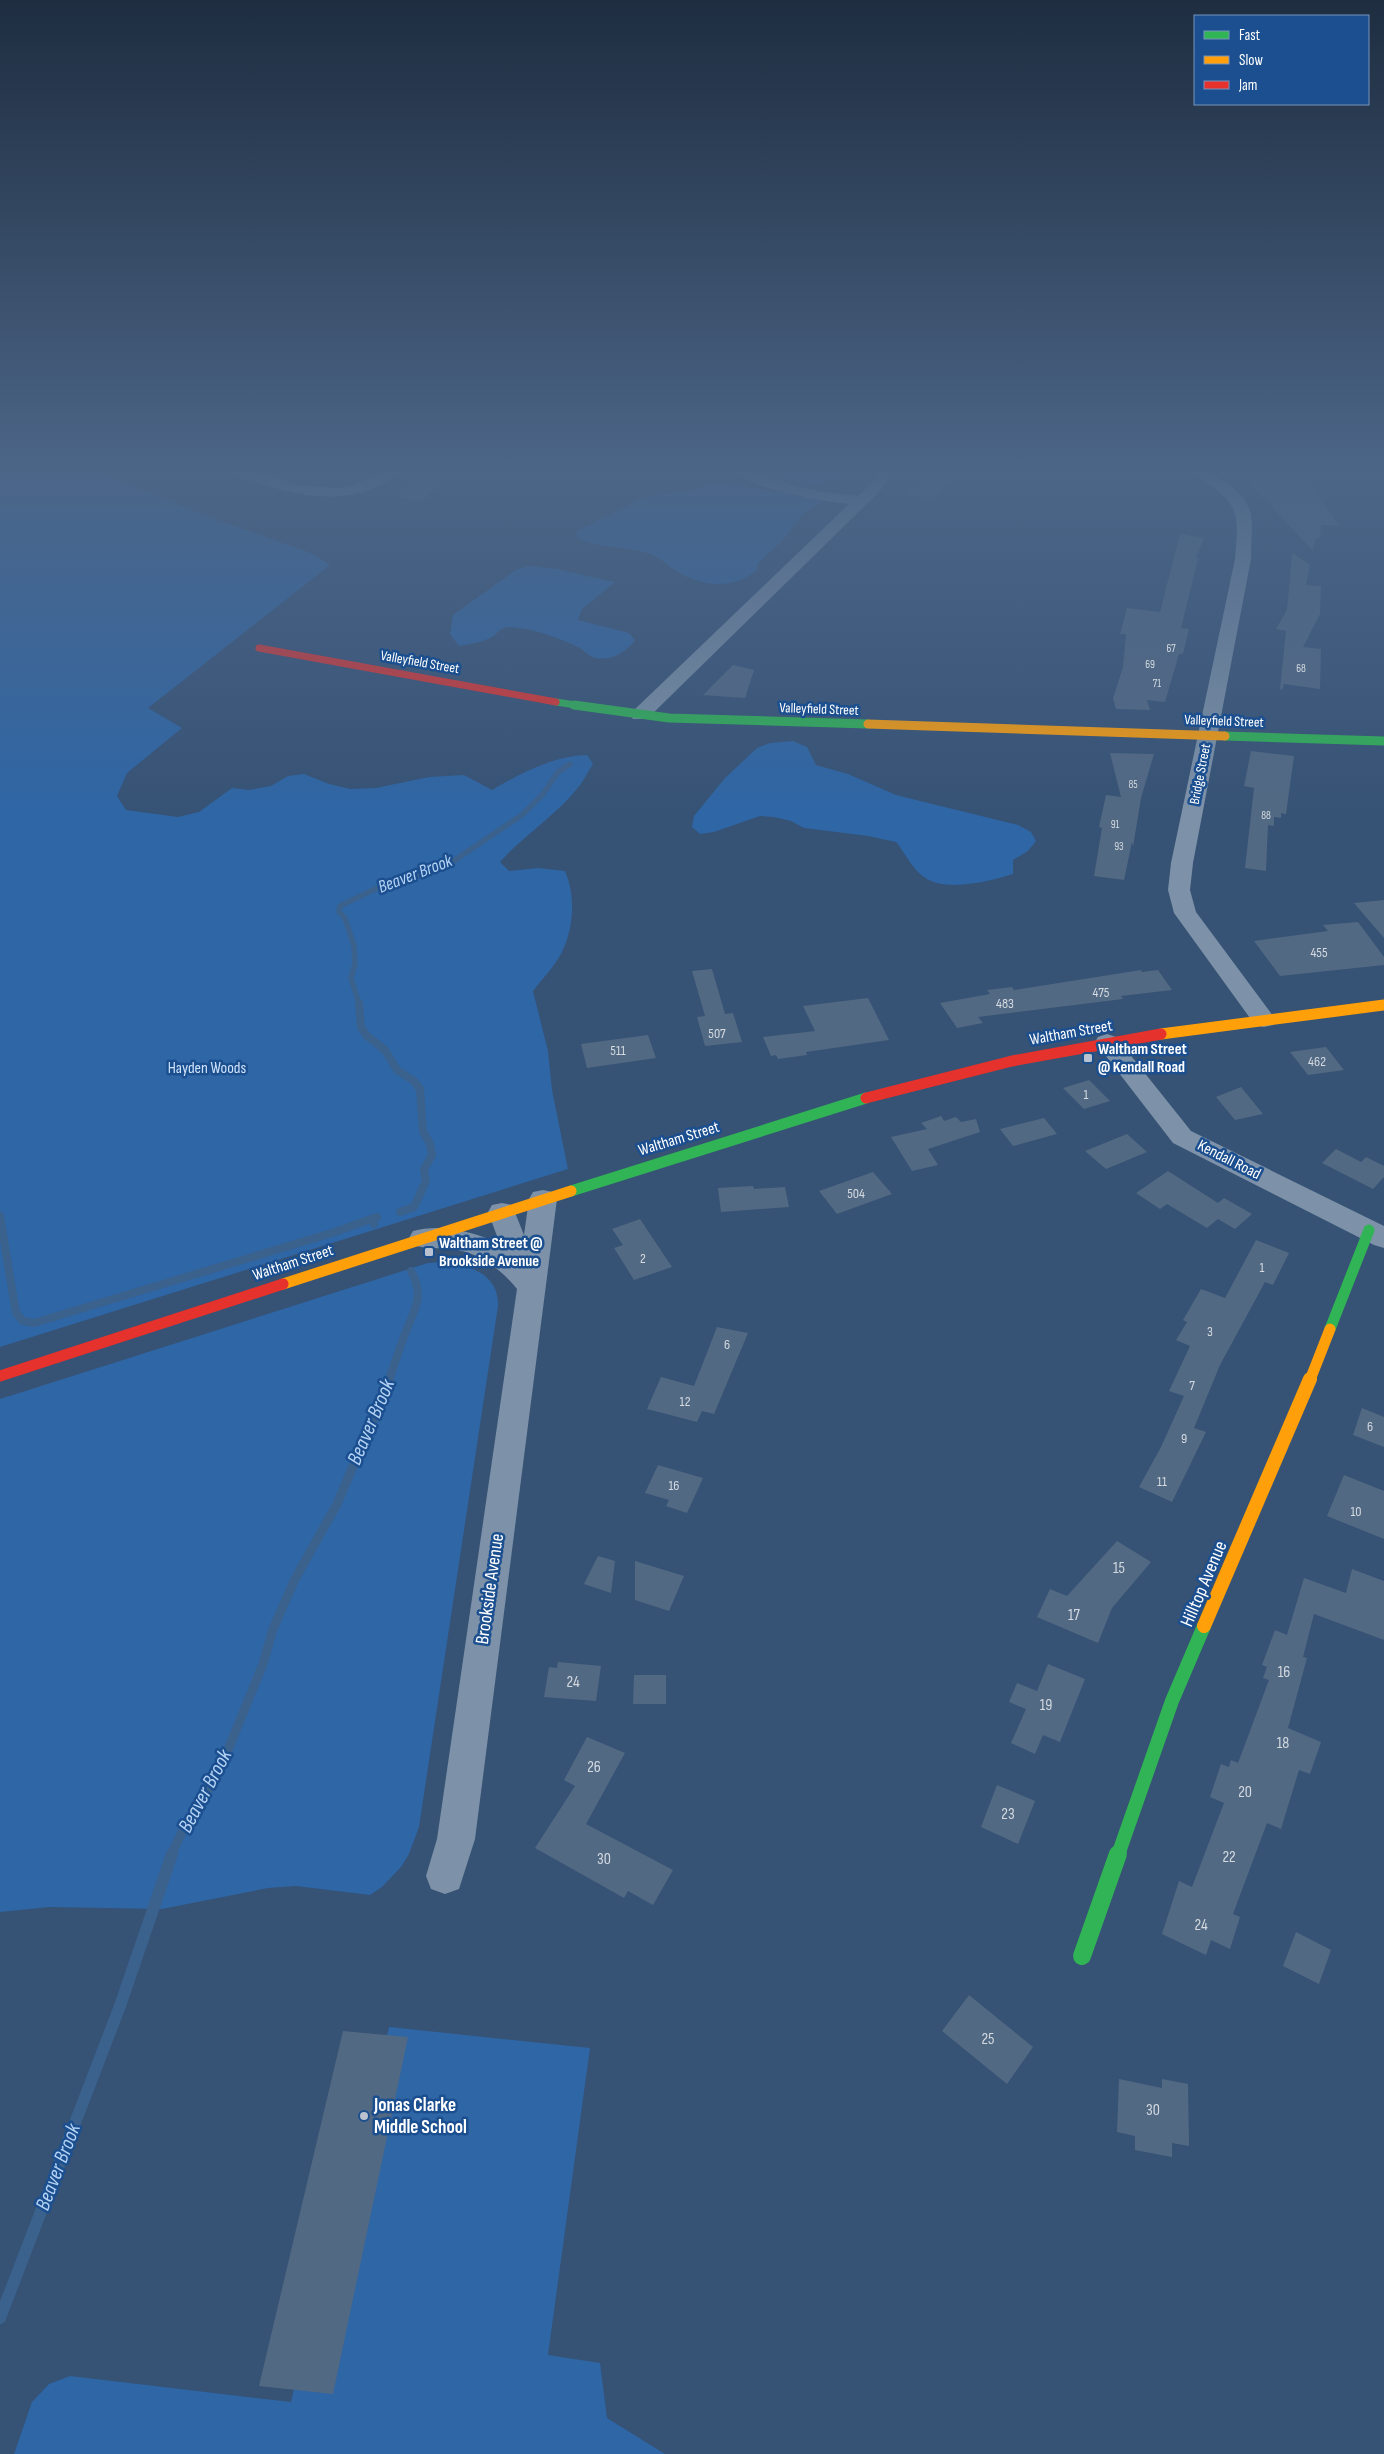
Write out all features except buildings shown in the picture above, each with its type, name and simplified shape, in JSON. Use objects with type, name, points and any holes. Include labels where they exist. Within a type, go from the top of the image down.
[{"type":"street","points":[[640,715],[776,584]]},
{"type":"street","name":"Bridge Street","points":[[1238,584],[1179,890],[1186,913],[1264,1020]]},
{"type":"street","name":"Valleyfield Street","points":[[259,648],[592,709],[640,715],[788,723],[1384,741]]},
{"type":"street","name":"Waltham Street","points":[[0,1376],[502,1212],[918,1083],[1050,1052],[1107,1042],[1384,1005]]},
{"type":"street","name":"Kendall Road","points":[[1107,1042],[1182,1137],[1377,1234]]},
{"type":"street","name":"Brookside Avenue","points":[[445,1876],[456,1839],[543,1199]]},
{"type":"street","name":"Brookside Avenue","points":[[502,1212],[529,1292]]},
{"type":"street","name":"Hilltop Avenue","points":[[1082,1956],[1172,1701],[1377,1234]]},
{"type":"street","points":[[423,1238],[458,1240],[488,1249],[513,1264],[529,1292]]},
{"type":"green space","name":"Hayden Woods","points":[[0,584],[306,584],[148,708],[182,728],[127,773],[117,796],[126,810],[178,817],[199,812],[232,788],[249,790],[271,786],[288,776],[304,774],[329,784],[350,789],[376,788],[429,777],[464,775],[492,790],[538,766],[562,758],[587,755],[593,764],[579,787],[500,862],[509,871],[538,868],[565,871],[569,881],[572,912],[569,934],[555,964],[533,991],[548,1051],[552,1090],[568,1169],[0,1347]]},
{"type":"green space","points":[[497,584],[613,584],[582,609],[578,620],[629,633],[635,640],[618,655],[602,659],[594,657],[580,648],[550,635],[511,627],[503,629],[485,640],[459,646],[450,634],[453,615]]},
{"type":"green space","points":[[793,741],[807,747],[816,765],[848,774],[896,795],[1018,825],[1031,832],[1036,841],[1028,851],[1013,860],[1013,874],[971,884],[948,885],[929,880],[919,873],[896,842],[868,836],[804,828],[791,821],[774,817],[760,816],[714,832],[700,834],[692,827],[694,816],[725,778],[757,748],[770,743]]},
{"type":"green space","points":[[440,1262],[461,1265],[480,1272],[493,1285],[497,1295],[498,1306],[419,1827],[409,1854],[401,1867],[382,1887],[370,1895],[296,1886],[268,1888],[162,1909],[49,1907],[0,1912],[0,1399],[428,1263]]},
{"type":"green space","points":[[389,2027],[590,2048],[548,2355],[600,2363],[607,2418],[665,2454],[14,2454],[32,2402],[49,2384],[70,2376],[291,2402],[300,2363],[323,2328]]},
{"type":"waterway","name":"Beaver Brook","points":[[359,1004],[351,978],[355,964],[354,946],[345,918],[339,912],[340,906],[396,879],[427,874],[452,862],[522,815],[543,794],[558,772],[570,764]]},
{"type":"waterway","name":"Beaver Brook","points":[[359,1003],[361,1027],[366,1035],[385,1050],[397,1070],[414,1081],[420,1089],[423,1131],[430,1144],[432,1155],[424,1169],[426,1181],[414,1207],[400,1212]]},
{"type":"waterway","points":[[0,1216],[16,1313],[23,1321],[34,1323],[335,1232],[371,1219]]},
{"type":"waterway","name":"Beaver Brook","points":[[371,1219],[377,1217]]},
{"type":"waterway","name":"Beaver Brook","points":[[371,1219],[374,1224]]},
{"type":"waterway","name":"Beaver Brook","points":[[389,1380],[417,1300],[417,1287],[411,1271]]},
{"type":"waterway","name":"Beaver Brook","points":[[171,1855],[186,1824],[219,1772],[263,1664],[273,1629],[295,1579],[337,1504],[390,1379]]},
{"type":"waterway","name":"Beaver Brook","points":[[0,2318],[120,2006],[172,1854]]},
{"type":"traffic: fast","points":[[556,702],[669,718],[868,724]]},
{"type":"traffic: fast","points":[[1225,736],[1384,741]]},
{"type":"traffic: fast","points":[[571,1191],[866,1098]]},
{"type":"traffic: fast","points":[[1330,1329],[1369,1230]]},
{"type":"traffic: fast","points":[[1082,1956],[1172,1701],[1204,1626]]},
{"type":"traffic: slow","points":[[868,724],[1225,736]]},
{"type":"traffic: slow","points":[[1161,1034],[1384,1005]]},
{"type":"traffic: slow","points":[[283,1284],[571,1191]]},
{"type":"traffic: slow","points":[[1204,1626],[1289,1432],[1330,1329]]},
{"type":"traffic: jam","points":[[259,648],[556,702]]},
{"type":"traffic: jam","points":[[866,1098],[1012,1061],[1086,1046],[1161,1034]]},
{"type":"traffic: jam","points":[[0,1376],[283,1284]]},
{"type":"place","name":"Waltham Street @ Kendall Road","points":[[1088,1058]]},
{"type":"place","name":"Waltham Street @ Brookside Avenue","points":[[429,1252]]},
{"type":"place","name":"Jonas Clarke Middle School","points":[[364,2116]]}]
